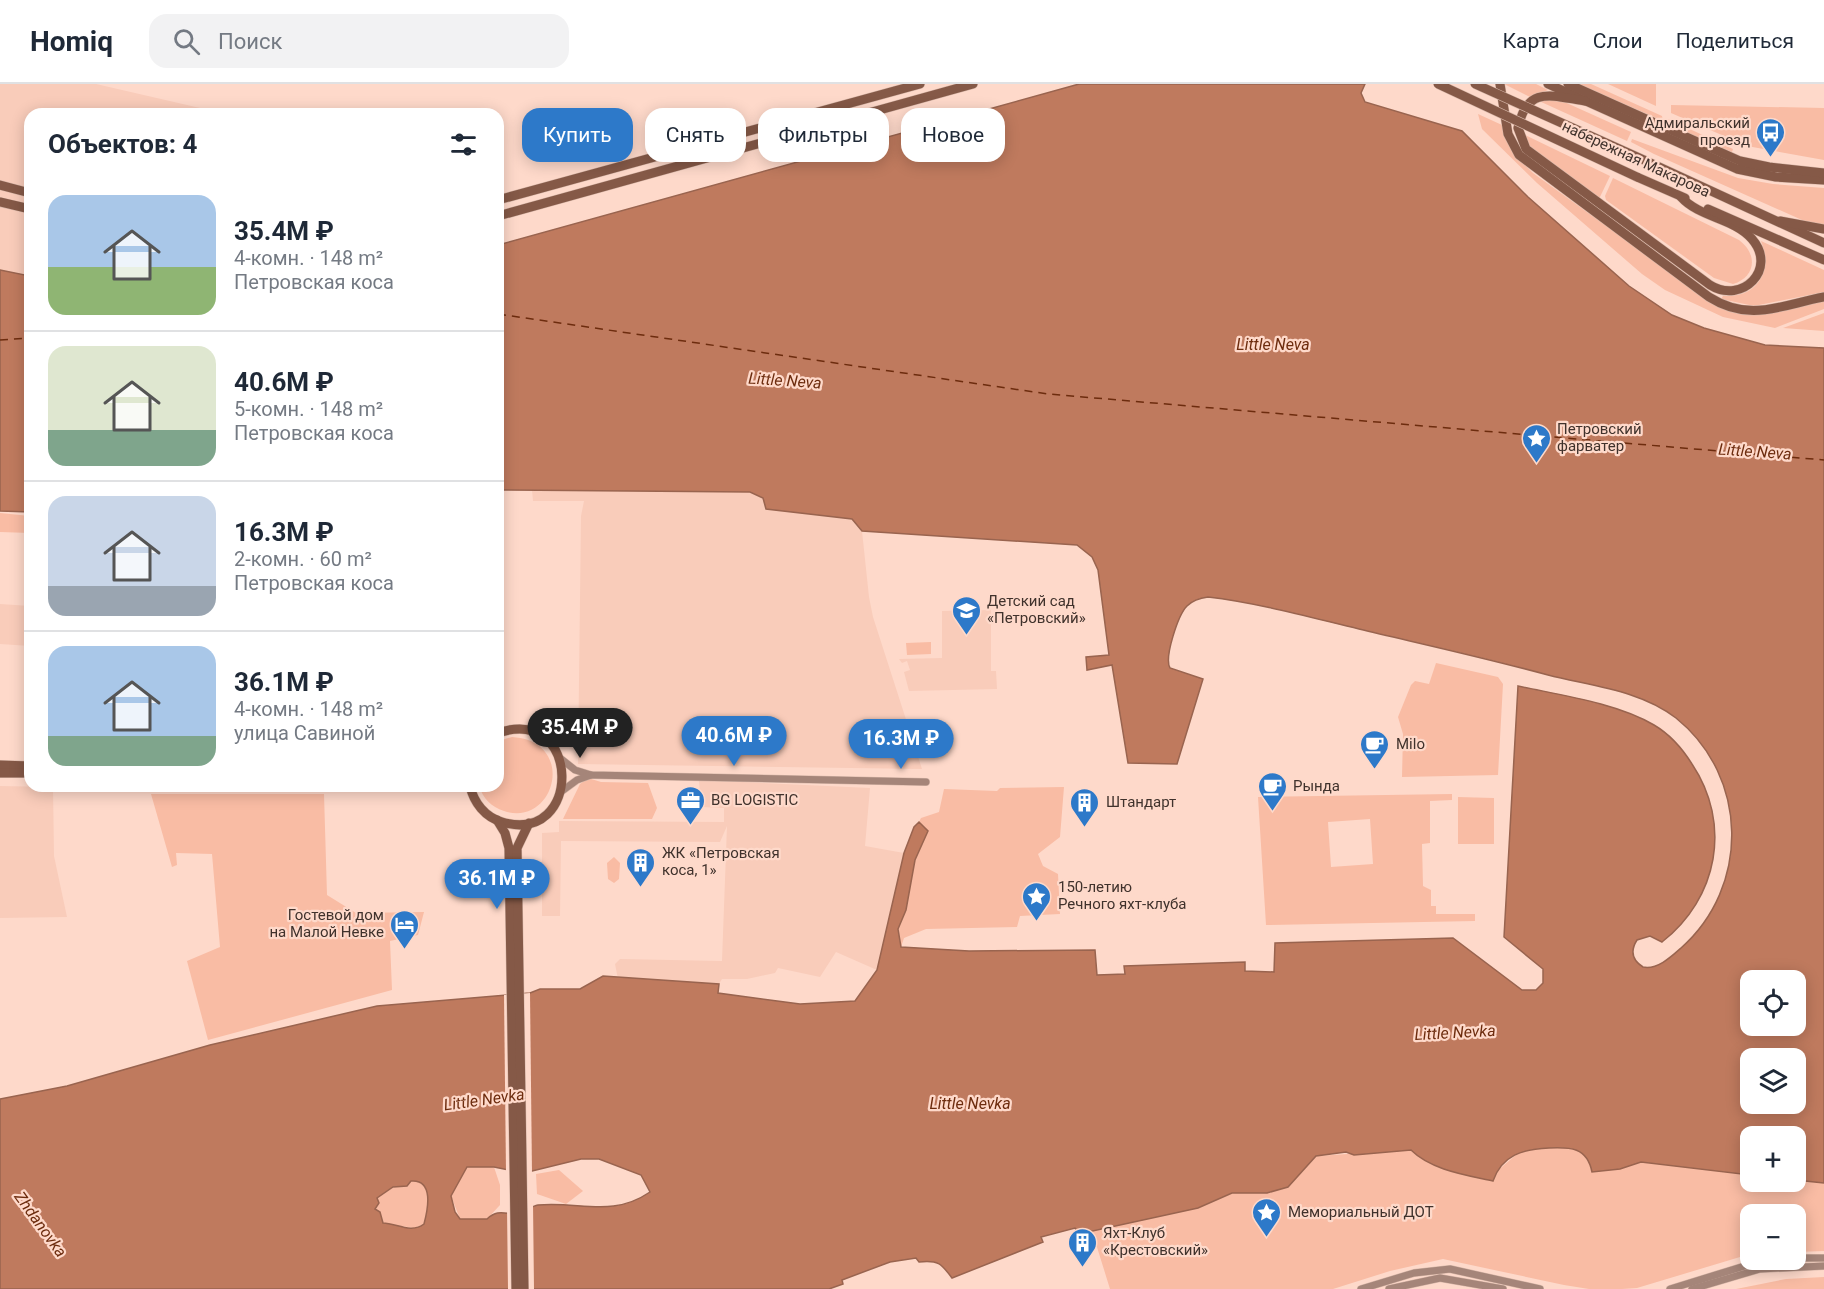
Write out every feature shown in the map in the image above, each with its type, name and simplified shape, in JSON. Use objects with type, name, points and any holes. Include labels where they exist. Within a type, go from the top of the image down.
[{"type":"main road","points":[[504,198],[920,84]]},
{"type":"main road","points":[[504,214],[973,84]]},
{"type":"main road","name":"набережная Макарова","points":[[1438,84],[1636,177],[1824,260]]},
{"type":"main road","name":"набережная Макарова","points":[[1475,84],[1824,243]]},
{"type":"main road","points":[[1500,84],[1508,134],[1519,155],[1709,297],[1729,308],[1754,312],[1824,297]]},
{"type":"main road","points":[[1548,84],[1737,169],[1776,177],[1824,180]]},
{"type":"main road","points":[[1568,84],[1740,161],[1769,168],[1824,173]]},
{"type":"main road","points":[[1585,101],[1557,95],[1533,100],[1527,105],[1518,128],[1526,149],[1710,285],[1730,292],[1750,284],[1757,276],[1761,262],[1752,238],[1691,207],[1681,196]]},
{"type":"main road","points":[[0,185],[24,191]]},
{"type":"main road","points":[[0,202],[24,208]]},
{"type":"main road","points":[[1774,220],[1794,221],[1810,228],[1824,229]]},
{"type":"main road","points":[[472,792],[480,808],[497,820],[513,824],[528,823],[549,811],[562,791],[564,774],[560,758],[547,741],[535,733],[513,730],[504,732]]},
{"type":"main road","points":[[0,765],[24,766]]},
{"type":"main road","points":[[0,772],[24,773]]},
{"type":"main road","points":[[497,820],[508,842],[516,994],[524,1289]]},
{"type":"main road","points":[[516,1289],[517,848],[528,823]]},
{"type":"street","points":[[560,758],[574,770],[591,775],[926,782]]},
{"type":"street","points":[[562,791],[577,780],[591,775]]},
{"type":"street","points":[[1806,1258],[1824,1258]]},
{"type":"street","points":[[1692,1289],[1760,1269],[1824,1266]]},
{"type":"street","points":[[1670,1289],[1740,1267]]},
{"type":"street","points":[[1361,1289],[1414,1273],[1450,1269],[1540,1289]]},
{"type":"street","points":[[1389,1289],[1440,1278],[1503,1289]]},
{"type":"shaded area","points":[[0,84],[96,84],[200,108],[24,108],[24,275],[0,270]]},
{"type":"shaded area","points":[[1504,84],[1536,84],[1548,90],[1530,97]]},
{"type":"shaded area","points":[[1578,84],[1591,84],[1662,116],[1663,121]]},
{"type":"shaded area","points":[[1608,84],[1656,84],[1656,106]]},
{"type":"shaded area","points":[[1560,100],[1631,132],[1627,141],[1539,101]]},
{"type":"shaded area","points":[[1671,105],[1824,108],[1824,160],[1747,146],[1671,113]]},
{"type":"shaded area","points":[[1478,114],[1502,125],[1516,156],[1533,173],[1717,306],[1730,311],[1757,314],[1824,301],[1824,309],[1775,328],[1723,317],[1665,290],[1642,274],[1537,183],[1482,129]]},
{"type":"shaded area","points":[[1668,119],[1733,149],[1732,152],[1669,126]]},
{"type":"shaded area","points":[[1523,134],[1610,176],[1599,199],[1529,147]]},
{"type":"shaded area","points":[[1632,139],[1738,178],[1773,184],[1824,188],[1824,225],[1811,224],[1654,154],[1631,142]]},
{"type":"shaded area","points":[[1613,178],[1739,240],[1752,258],[1750,271],[1741,281],[1733,284],[1714,278],[1606,200],[1605,196]]},
{"type":"shaded area","points":[[1761,241],[1824,270],[1824,292],[1754,306],[1721,299],[1723,296],[1745,293],[1759,281],[1765,263]]},
{"type":"shaded area","points":[[1824,313],[1824,331],[1783,328]]},
{"type":"shaded area","points":[[532,490],[750,492],[763,498],[766,509],[853,519],[862,531],[873,617],[922,769],[578,764],[581,516],[584,501],[533,501]]},
{"type":"shaded area","points":[[0,513],[24,515],[24,533],[0,532]]},
{"type":"shaded area","points":[[0,604],[24,606],[24,646],[0,644]]},
{"type":"shaded area","name":"Детский сад «Петровский»","points":[[991,610],[991,671],[996,671],[997,689],[909,691],[904,672],[910,670],[907,661],[902,663],[899,659],[942,658],[942,611]]},
{"type":"shaded area","points":[[931,642],[931,654],[907,655],[906,643]]},
{"type":"shaded area","points":[[1436,663],[1498,677],[1503,684],[1498,775],[1402,777],[1403,734],[1398,717],[1411,685],[1415,681],[1429,684]]},
{"type":"shaded area","points":[[512,737],[533,742],[546,753],[552,767],[552,782],[546,796],[536,807],[522,813],[504,811],[495,807],[482,792],[504,792],[504,739]]},
{"type":"shaded area","points":[[588,778],[601,782],[648,783],[657,808],[652,819],[563,819],[580,784]]},
{"type":"shaded area","points":[[699,780],[870,788],[865,846],[904,853],[877,970],[836,952],[820,977],[778,968],[775,973],[747,979],[722,979],[719,984],[618,979],[615,964],[620,959],[722,961],[727,826],[720,842],[561,841],[560,916],[542,916],[542,833],[559,832],[559,821],[724,822],[724,808],[701,807]]},
{"type":"shaded area","points":[[0,786],[24,786],[24,792],[53,792],[54,856],[67,917],[0,918]]},
{"type":"shaded area","points":[[1064,787],[1060,837],[1038,854],[1043,866],[1058,874],[1060,914],[1020,916],[1017,927],[926,929],[904,938],[901,947],[898,929],[906,910],[915,860],[928,831],[919,822],[921,818],[939,812],[944,789],[997,791],[1000,788]]},
{"type":"shaded area","points":[[151,794],[324,794],[327,895],[356,913],[424,912],[418,935],[390,941],[392,990],[208,1040],[187,961],[220,947],[212,854],[176,853],[177,865],[172,867]]},
{"type":"shaded area","points":[[1452,794],[1452,800],[1430,801],[1430,843],[1422,844],[1423,886],[1431,890],[1431,906],[1436,906],[1436,914],[1475,914],[1475,921],[1266,925],[1258,797]],"holes":[[[1370,819],[1373,864],[1331,867],[1328,822]]]},
{"type":"shaded area","points":[[1458,797],[1494,798],[1494,844],[1458,844]]},
{"type":"shaded area","points":[[614,857],[620,863],[619,879],[614,883],[608,879],[607,863]]},
{"type":"shaded area","points":[[1572,1148],[1584,1156],[1591,1167],[1620,1169],[1641,1162],[1740,1174],[1740,1192],[1806,1192],[1806,1181],[1824,1183],[1824,1251],[1806,1252],[1806,1204],[1740,1204],[1740,1257],[1637,1288],[1589,1289],[1443,1259],[1390,1271],[1333,1289],[1110,1289],[1092,1231],[1198,1207],[1232,1193],[1267,1193],[1288,1187],[1316,1156],[1411,1150],[1427,1161],[1478,1178],[1497,1171],[1523,1149]]},
{"type":"shaded area","points":[[467,1167],[494,1167],[500,1185],[500,1205],[487,1219],[460,1219],[451,1196]]},
{"type":"shaded area","points":[[559,1170],[583,1191],[566,1204],[537,1194],[536,1174]]},
{"type":"shaded area","points":[[411,1181],[423,1185],[428,1196],[424,1224],[414,1228],[382,1223],[375,1209],[378,1203],[376,1198],[394,1187]]},
{"type":"shaded area","points":[[1824,1277],[1824,1289],[1736,1289],[1786,1279]]},
{"type":"water","points":[[1079,84],[1365,84],[1361,93],[1365,102],[1462,131],[1528,197],[1629,286],[1672,315],[1704,328],[1765,345],[1824,348],[1824,1183],[1806,1181],[1806,1126],[1740,1126],[1740,1174],[1641,1162],[1620,1169],[1592,1172],[1590,1164],[1582,1153],[1557,1148],[1531,1150],[1515,1155],[1502,1165],[1493,1181],[1439,1167],[1419,1157],[1411,1150],[1354,1155],[1346,1152],[1316,1156],[1288,1187],[1267,1193],[1232,1193],[1198,1208],[1079,1234],[1075,1228],[1041,1237],[1043,1242],[952,1278],[938,1264],[919,1262],[916,1258],[890,1262],[842,1280],[843,1284],[829,1289],[0,1289],[0,1099],[67,1086],[210,1045],[377,1006],[530,993],[540,989],[580,989],[603,976],[719,984],[718,993],[800,1004],[855,1001],[877,970],[904,853],[914,827],[919,822],[928,831],[915,860],[906,910],[898,929],[901,947],[969,951],[1095,950],[1097,975],[1125,974],[1124,966],[1245,962],[1245,971],[1274,972],[1275,943],[1453,938],[1522,990],[1536,990],[1543,983],[1543,969],[1504,937],[1518,686],[1606,705],[1654,725],[1680,747],[1704,787],[1712,811],[1715,835],[1713,859],[1707,882],[1696,904],[1681,924],[1662,942],[1650,936],[1637,940],[1633,948],[1636,961],[1643,967],[1653,967],[1673,955],[1704,923],[1720,895],[1729,864],[1732,832],[1728,801],[1717,770],[1700,742],[1676,718],[1647,701],[1598,686],[1284,611],[1208,597],[1192,602],[1183,611],[1170,646],[1170,668],[1203,679],[1177,764],[1128,763],[1112,665],[1087,670],[1086,657],[1109,655],[1098,570],[1092,557],[1077,545],[862,531],[852,519],[766,509],[763,498],[750,492],[504,490],[504,243],[798,162],[889,162],[889,137],[901,133],[901,162],[1005,162],[1005,108],[992,108]],"holes":[[[581,1159],[599,1159],[641,1175],[650,1192],[636,1200],[622,1204],[595,1207],[538,1205],[517,1214],[498,1213],[487,1219],[460,1219],[455,1212],[451,1196],[467,1167],[494,1167],[524,1173]],[[411,1181],[423,1185],[428,1196],[424,1224],[409,1228],[383,1223],[380,1212],[375,1209],[379,1203],[377,1198],[393,1187],[407,1186]]]},
{"type":"water","points":[[0,270],[24,275],[24,512],[0,511]]},
{"type":"pier","points":[[530,993],[532,1175],[524,1176],[506,1173],[504,995]]},
{"type":"pier","points":[[533,1203],[534,1289],[508,1289],[507,1209],[518,1211]]},
{"type":"ferry route","points":[[504,315],[1048,394],[1824,460]]},
{"type":"ferry route","points":[[0,340],[24,338]]},
{"type":"place","name":"Адмиральский проезд","points":[[1771,158]]},
{"type":"place","name":"Петровский фарватер","points":[[1536,464]]},
{"type":"place","name":"Детский сад «Петровский»","points":[[966,636]]},
{"type":"place","name":"Milo","points":[[1375,770]]},
{"type":"place","name":"Рында","points":[[1272,812]]},
{"type":"place","name":"BG LOGISTIC","points":[[690,826]]},
{"type":"place","name":"Штандарт","points":[[1085,828]]},
{"type":"place","name":"ЖК «Петровская коса, 1»","points":[[641,888]]},
{"type":"place","name":"150-летию Речного яхт-клуба","points":[[1037,922]]},
{"type":"place","name":"Гостевой дом на Малой Невке","points":[[405,950]]},
{"type":"place","name":"Мемориальный ДОТ","points":[[1267,1238]]},
{"type":"place","name":"Яхт-Клуб «Крестовский»","points":[[1082,1268]]},
{"type":"water label","name":"Little Neva","points":[[1273,344]]},
{"type":"water label","name":"Little Neva","points":[[785,380]]},
{"type":"water label","name":"Little Neva","points":[[1755,451]]},
{"type":"water label","name":"Little Nevka","points":[[1455,1032]]},
{"type":"water label","name":"Little Nevka","points":[[484,1099]]},
{"type":"water label","name":"Little Nevka","points":[[970,1103]]},
{"type":"water label","name":"Zhdanovka","points":[[41,1224]]}]
